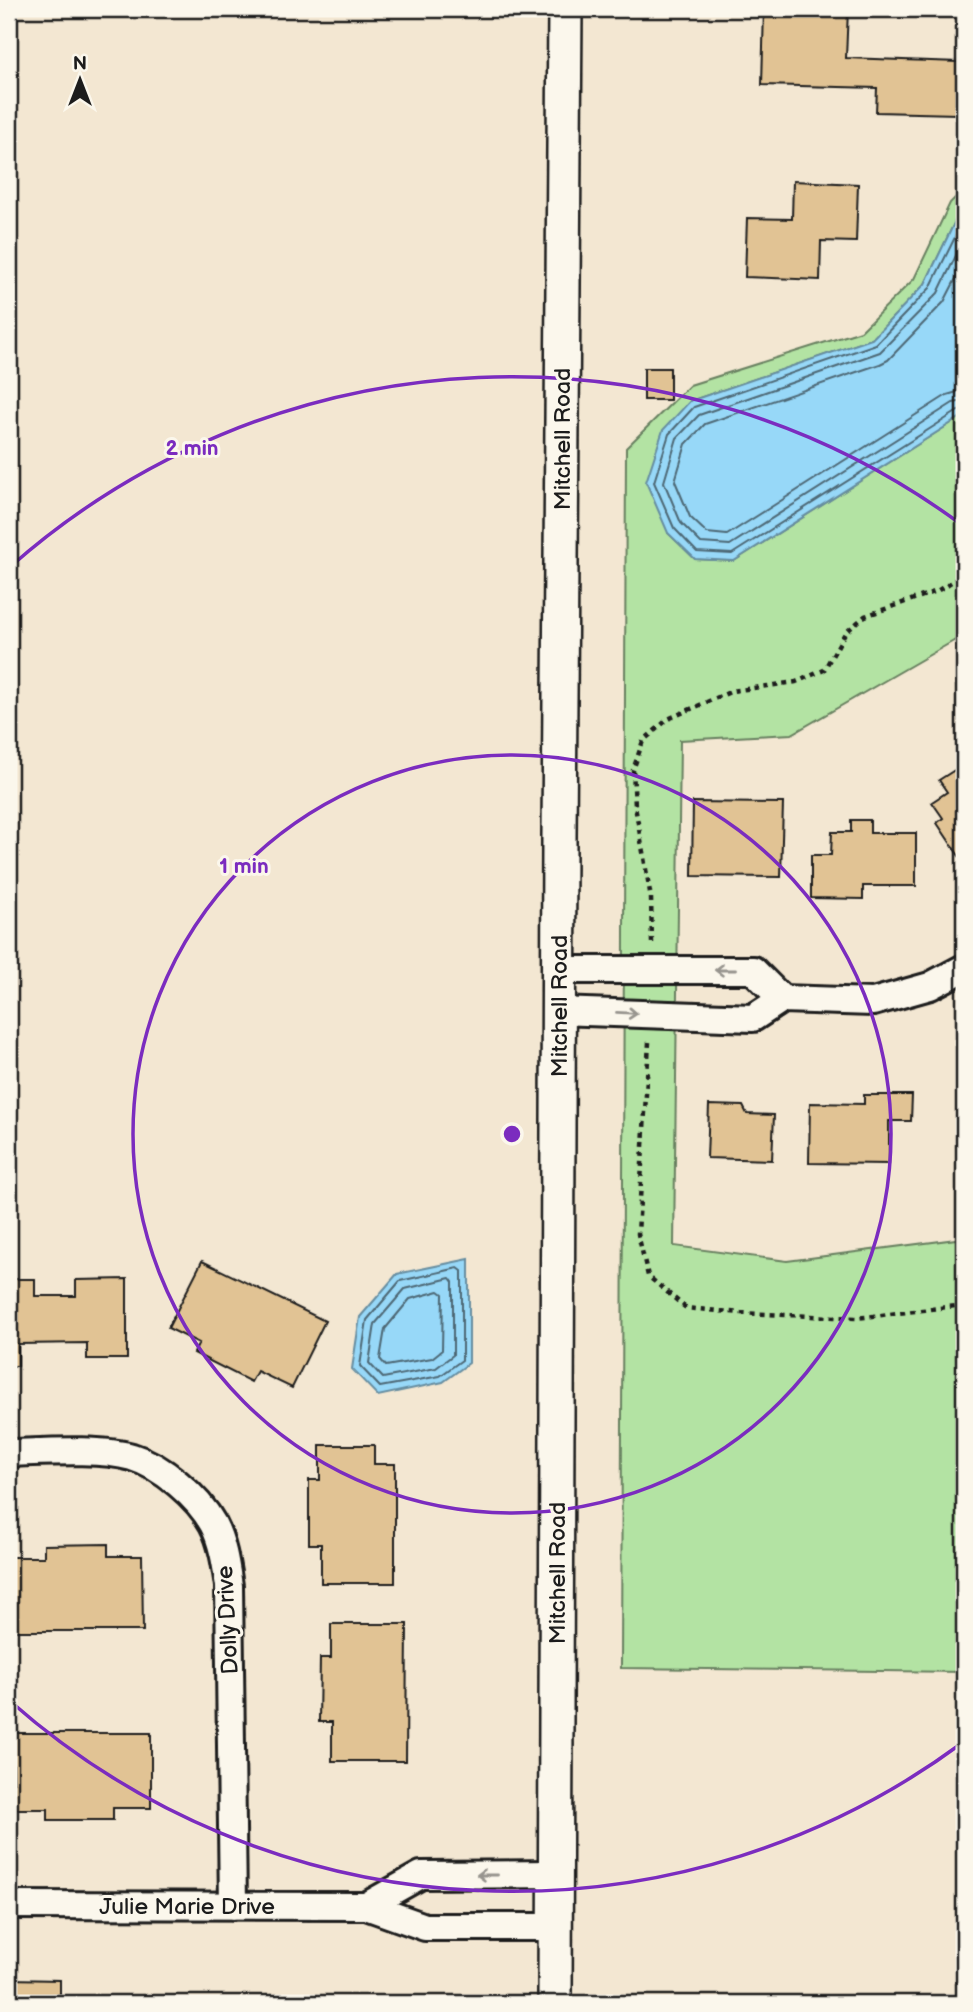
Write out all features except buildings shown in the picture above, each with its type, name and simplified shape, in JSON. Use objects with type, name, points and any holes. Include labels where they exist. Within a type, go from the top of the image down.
[{"type":"street","name":"Mitchell Road","points":[[555,2003],[565,9]]},
{"type":"street","points":[[558,1011],[753,1018],[782,999],[873,1002],[930,986],[964,968]]},
{"type":"street","points":[[559,970],[753,970],[782,999]]},
{"type":"street","name":"Dolly Drive","points":[[9,1452],[95,1452],[132,1457],[164,1473],[191,1494],[213,1525],[224,1555],[229,1586],[233,1906]]},
{"type":"street","name":"Julie Marie Drive","points":[[366,1906],[421,1875],[555,1874]]},
{"type":"street","name":"Julie Marie Drive","points":[[9,1905],[366,1906],[425,1927],[555,1927]]},
{"type":"green space","points":[[964,189],[964,208],[960,211],[925,284],[872,339],[690,401],[668,533],[695,559],[734,561],[964,415],[964,635],[792,734],[680,740],[674,1246],[787,1261],[964,1238],[964,1672],[621,1668],[626,448],[690,385],[861,331],[914,279],[950,203]]},
{"type":"water","points":[[964,208],[964,415],[734,561],[695,559],[668,533],[646,482],[663,430],[690,401],[872,339],[925,284],[960,211]]},
{"type":"water","points":[[469,1259],[469,1363],[443,1382],[378,1396],[352,1369],[360,1317],[397,1274]]}]
